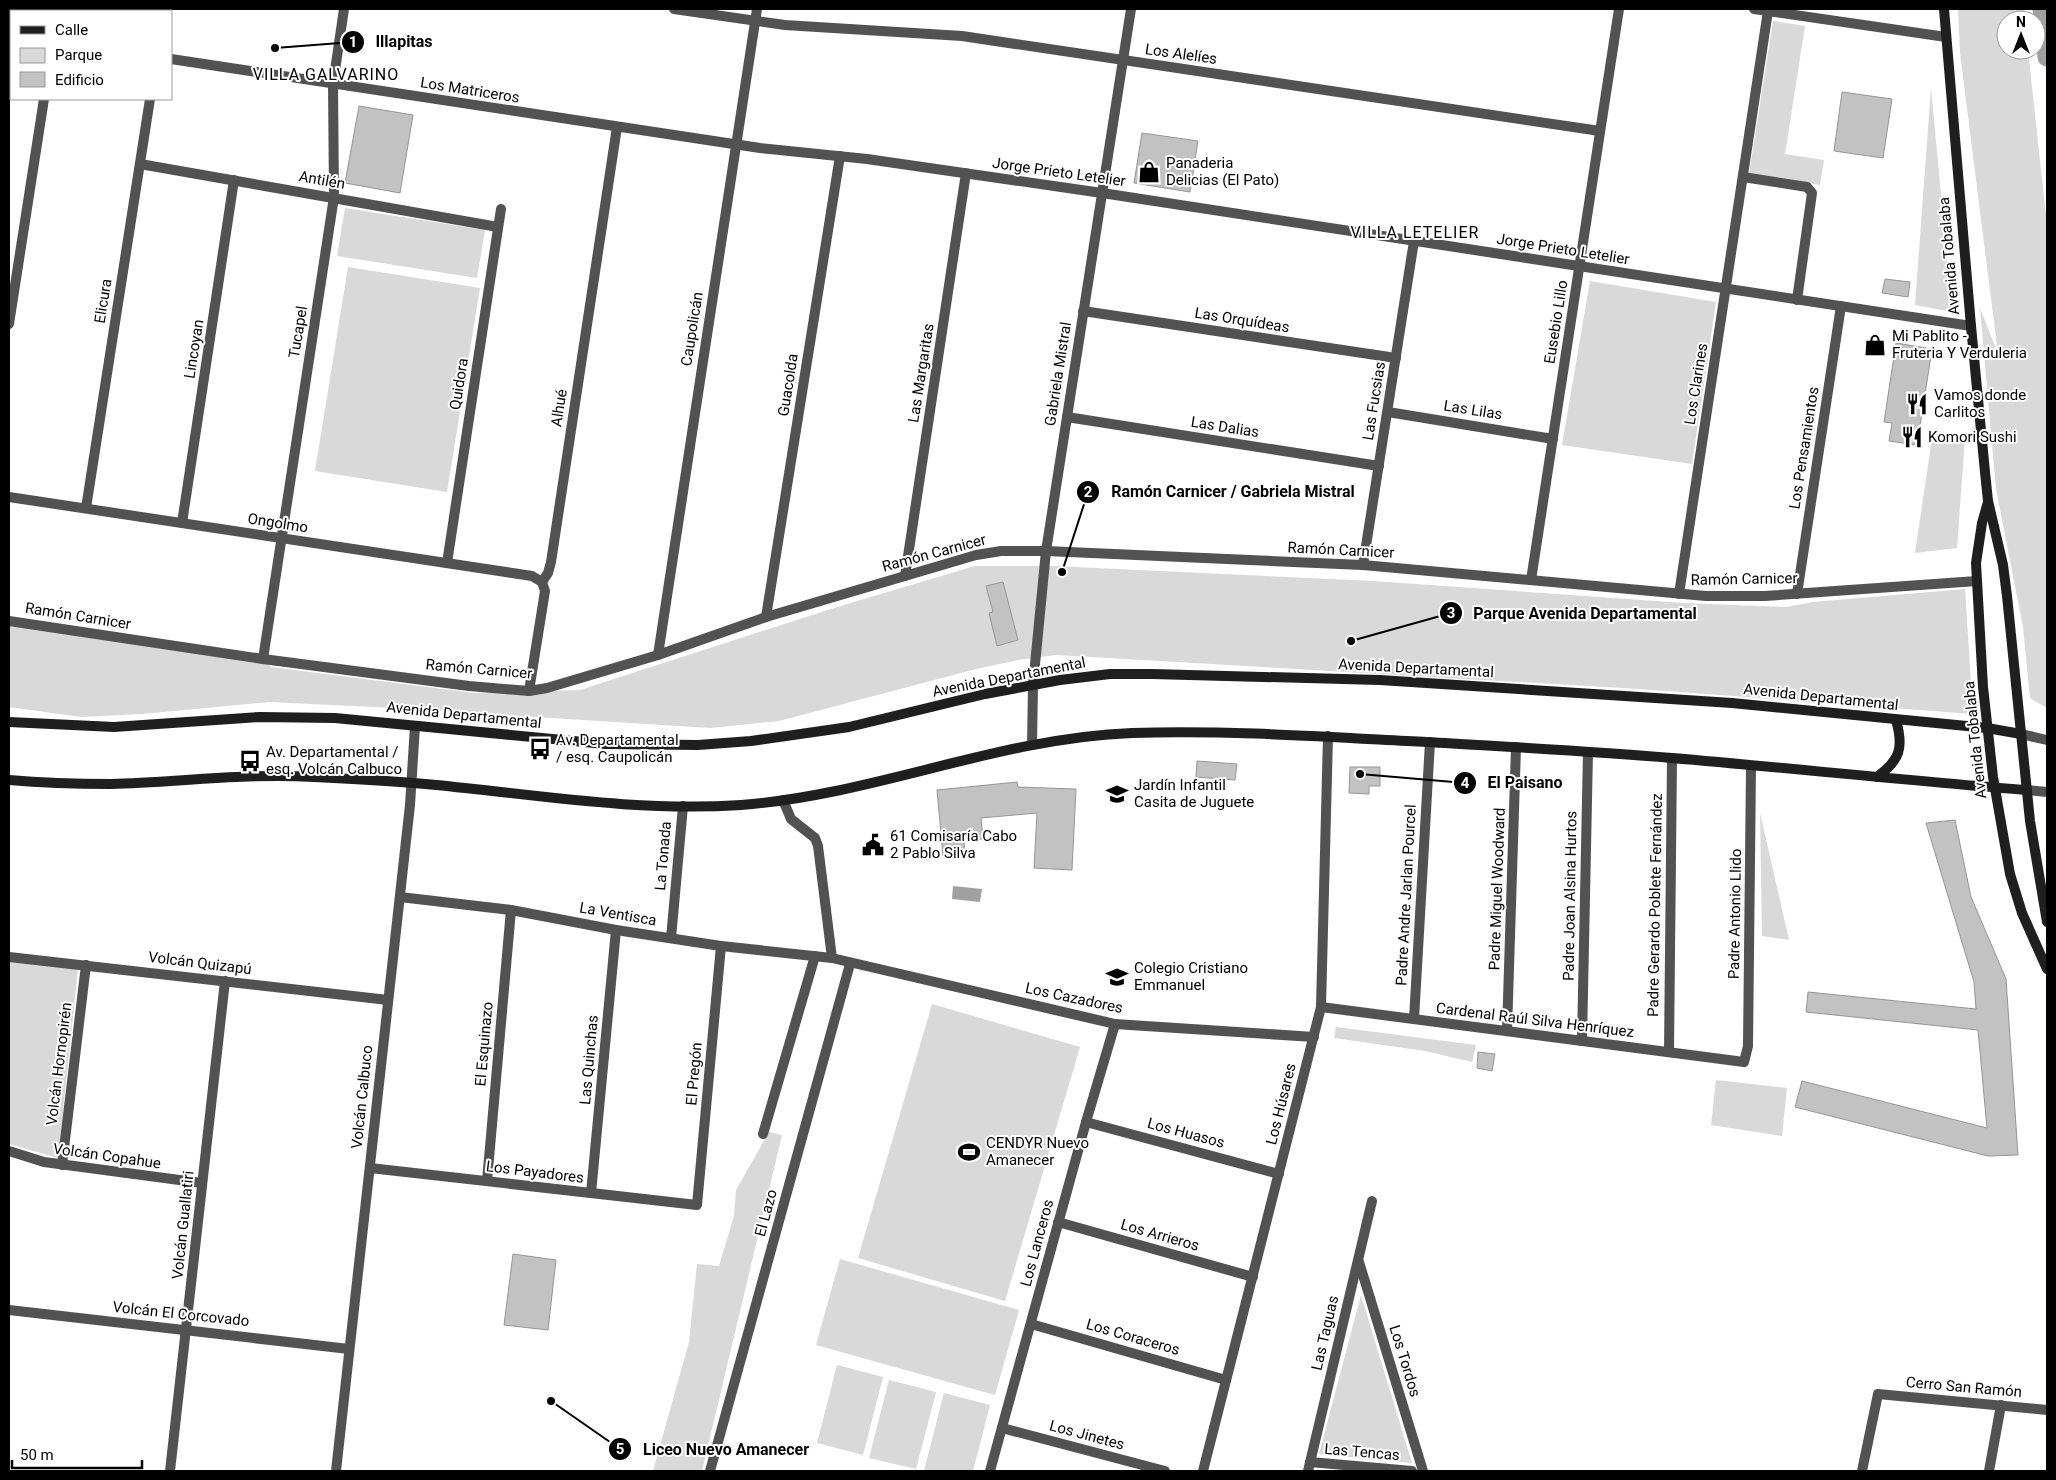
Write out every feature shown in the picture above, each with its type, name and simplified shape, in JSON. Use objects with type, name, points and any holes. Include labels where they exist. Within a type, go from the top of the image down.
[{"type":"main road","name":"Avenida Tobalaba","points":[[1944,9],[1970,326],[1988,501],[2007,596],[2034,848],[2047,922]]},
{"type":"main road","name":"Avenida Tobalaba","points":[[1988,501],[1978,546],[1976,581],[1987,728],[1994,787],[2005,854],[2016,894],[2047,970]]},
{"type":"main road","name":"Avenida Departamental","points":[[9,722],[114,727],[297,717],[335,718],[605,744],[652,746],[725,744],[803,735],[848,727],[1033,685],[1110,674],[1152,674],[1380,680],[1732,703],[1987,728],[2021,734]]},
{"type":"main road","points":[[1877,778],[1891,765],[1899,754],[1900,738],[1896,720]]},
{"type":"main road","points":[[9,780],[42,783],[108,784],[288,776],[411,784],[578,801],[683,806],[743,804],[829,793],[964,759],[1032,745],[1091,736],[1129,733],[1328,736],[1516,747],[1672,758],[1751,767],[2027,790]]},
{"type":"street","name":"Tucapel","points":[[263,659],[334,197],[333,84],[344,9]]},
{"type":"street","name":"Los Alelíes","points":[[674,9],[755,22],[825,29],[962,36],[1600,132]]},
{"type":"street","name":"Caupolicán","points":[[658,654],[757,9]]},
{"type":"street","name":"Gabriela Mistral","points":[[1032,745],[1033,685],[1046,550],[1131,9]]},
{"type":"street","name":"Eusebio Lillo","points":[[1531,580],[1619,9]]},
{"type":"street","points":[[1754,9],[1946,37]]},
{"type":"street","name":"Los Clarines","points":[[1679,594],[1768,11]]},
{"type":"street","name":"Los Matriceros","points":[[172,59],[736,145]]},
{"type":"street","points":[[9,324],[44,100]]},
{"type":"street","name":"Elicura","points":[[86,508],[150,100]]},
{"type":"street","name":"Alhué","points":[[529,691],[545,591],[542,582],[548,573],[551,562],[617,127]]},
{"type":"street","name":"Jorge Prieto Letelier","points":[[736,145],[840,156],[966,173],[1970,326]]},
{"type":"street","name":"Guacolda","points":[[766,618],[840,156]]},
{"type":"street","name":"Antilén","points":[[140,164],[498,226]]},
{"type":"street","name":"Las Margaritas","points":[[905,576],[966,173]]},
{"type":"street","points":[[1743,177],[1807,188],[1812,193],[1797,300]]},
{"type":"street","name":"Lincoyan","points":[[182,523],[234,180]]},
{"type":"street","name":"Quidora","points":[[447,564],[501,209]]},
{"type":"street","name":"Las Fucsias","points":[[1363,566],[1414,241]]},
{"type":"street","name":"Los Pensamientos","points":[[1797,594],[1841,306]]},
{"type":"street","name":"Las Orquídeas","points":[[1083,311],[1396,358]]},
{"type":"street","name":"Las Lilas","points":[[1388,412],[1553,438]]},
{"type":"street","name":"Las Dalias","points":[[1066,417],[1379,466]]},
{"type":"street","name":"Ongolmo","points":[[9,497],[532,576],[542,582]]},
{"type":"street","name":"Ramón Carnicer","points":[[9,621],[263,659],[469,686],[529,691],[547,688],[905,576],[976,555],[1001,551],[1046,550],[1363,566],[1679,594],[1734,597],[1976,581]]},
{"type":"street","name":"Volcán Calbuco","points":[[336,1471],[400,897],[415,726]]},
{"type":"street","name":"Avenida Departamental","points":[[2021,734],[2047,740]]},
{"type":"street","name":"Los Húsares","points":[[1203,1471],[1321,1007],[1328,736]]},
{"type":"street","name":"Padre Andre Jarlan Pourcel","points":[[1414,1019],[1430,742]]},
{"type":"street","name":"Padre Miguel Woodward","points":[[1507,1031],[1516,747]]},
{"type":"street","name":"Padre Joan Alsina Hurtos","points":[[1582,1041],[1588,752]]},
{"type":"street","name":"Padre Gerardo Poblete Fernández","points":[[1669,1052],[1672,758]]},
{"type":"street","name":"Padre Antonio Llido","points":[[1744,1062],[1748,1046],[1751,767]]},
{"type":"street","points":[[2027,790],[2047,792]]},
{"type":"street","points":[[783,800],[791,819],[815,838],[818,846],[832,958]]},
{"type":"street","name":"La Tonada","points":[[671,938],[683,806]]},
{"type":"street","name":"La Ventisca","points":[[400,897],[511,910],[616,930],[721,946],[832,958]]},
{"type":"street","name":"El Esquinazo","points":[[487,1181],[511,910]]},
{"type":"street","name":"Las Quinchas","points":[[591,1193],[616,930]]},
{"type":"street","name":"El Pregón","points":[[697,1206],[721,946]]},
{"type":"street","name":"Volcán Quizapú","points":[[9,956],[388,1000]]},
{"type":"street","points":[[763,1134],[815,956]]},
{"type":"street","name":"Los Cazadores","points":[[832,958],[850,964],[1115,1024],[1314,1037]]},
{"type":"street","name":"El Lazo","points":[[710,1471],[850,964]]},
{"type":"street","name":"Volcán Hornopirén","points":[[62,1165],[86,965]]},
{"type":"street","name":"Volcán Guallatiri","points":[[170,1471],[225,981]]},
{"type":"street","name":"Cardenal Raúl Silva Henríquez","points":[[1321,1007],[1744,1062]]},
{"type":"street","name":"Los Lanceros","points":[[990,1471],[1058,1222],[1115,1024]]},
{"type":"street","name":"Los Huasos","points":[[1086,1122],[1278,1174]]},
{"type":"street","name":"Volcán Copahue","points":[[9,1151],[44,1162],[62,1165],[202,1183]]},
{"type":"street","name":"Los Payadores","points":[[370,1168],[697,1206]]},
{"type":"street","name":"Las Taguas","points":[[1309,1466],[1372,1202]]},
{"type":"street","name":"Los Arrieros","points":[[1058,1222],[1252,1277]]},
{"type":"street","name":"Los Tordos","points":[[1358,1260],[1423,1471]]},
{"type":"street","name":"Volcán El Corcovado","points":[[9,1310],[350,1349]]},
{"type":"street","name":"Los Coraceros","points":[[1031,1324],[1226,1380]]},
{"type":"street","name":"Cerro San Ramón","points":[[1862,1471],[1878,1394],[2047,1410]]},
{"type":"street","points":[[1989,1471],[2001,1405]]},
{"type":"street","name":"Los Jinetes","points":[[1002,1428],[1165,1471]]},
{"type":"street","name":"Las Tencas","points":[[1309,1466],[1412,1471]]},
{"type":"green space","points":[[1958,9],[2024,9],[1996,10],[1996,60],[2029,60],[2047,225],[2047,708],[2030,698],[2023,627],[1996,489],[1980,308],[1998,354],[1960,53]]},
{"type":"green space","points":[[1773,21],[1805,26],[1785,154],[1824,160],[1820,185],[1749,174]]},
{"type":"green space","points":[[1931,88],[1952,312],[1915,305]]},
{"type":"green space","points":[[345,208],[485,230],[477,278],[337,256]]},
{"type":"green space","points":[[348,267],[480,288],[447,492],[315,471]]},
{"type":"green space","points":[[1590,281],[1716,302],[1692,464],[1562,445]]},
{"type":"green space","points":[[1932,438],[1965,438],[1957,548],[1915,553]]},
{"type":"green space","points":[[975,566],[1054,566],[1373,581],[1684,603],[1786,607],[1813,602],[1965,589],[1973,714],[1639,689],[1056,655],[1018,660],[976,669],[779,721],[710,728],[269,702],[142,714],[81,717],[9,707],[9,626],[263,659],[271,667],[474,693],[580,690],[834,608]]},
{"type":"green space","points":[[1760,813],[1789,940],[1762,936]]},
{"type":"green space","points":[[9,960],[78,969],[58,1158],[9,1144]]},
{"type":"green space","name":"CENDYR Nuevo Amanecer","points":[[932,1004],[1080,1047],[1005,1301],[858,1258]]},
{"type":"green space","points":[[1336,1027],[1476,1045],[1472,1062],[1425,1051],[1334,1038]]},
{"type":"green space","points":[[1716,1080],[1787,1088],[1782,1136],[1711,1125]]},
{"type":"green space","points":[[769,1132],[782,1135],[702,1471],[653,1471],[689,1342],[697,1264],[719,1266],[734,1216],[736,1190]]},
{"type":"green space","points":[[840,1259],[1019,1310],[995,1395],[816,1345]]},
{"type":"green space","points":[[1361,1295],[1412,1463],[1319,1454]]},
{"type":"green space","points":[[837,1365],[883,1377],[863,1455],[817,1443]]},
{"type":"green space","points":[[889,1380],[936,1392],[916,1469],[869,1458]]},
{"type":"green space","points":[[944,1393],[990,1405],[973,1471],[924,1471]]},
{"type":"shaded area","points":[[953,886],[982,889],[980,902],[952,899]]},
{"type":"building","points":[[1842,92],[1892,99],[1883,158],[1834,151]]},
{"type":"building","points":[[359,106],[413,115],[400,193],[345,183]]},
{"type":"building","points":[[1142,133],[1198,141],[1190,192],[1134,183]]},
{"type":"building","points":[[1885,279],[1910,282],[1908,297],[1882,293]]},
{"type":"building","points":[[1896,343],[1926,348],[1931,356],[1917,445],[1889,441],[1892,423],[1884,422]]},
{"type":"building","points":[[1003,582],[1018,640],[997,646],[989,613],[993,612],[986,586]]},
{"type":"building","points":[[1197,761],[1237,764],[1235,780],[1196,777]]},
{"type":"building","points":[[1350,767],[1380,767],[1380,786],[1369,786],[1369,794],[1349,793]]},
{"type":"building","points":[[1017,782],[1018,787],[1076,789],[1072,870],[1034,868],[1037,813],[981,818],[983,839],[964,841],[965,854],[943,856],[937,790]]},
{"type":"building","points":[[1955,820],[1971,897],[2006,979],[2018,1155],[1988,1156],[1795,1107],[1802,1081],[1987,1128],[1978,1030],[1806,1012],[1808,992],[1976,1009],[1974,982],[1926,823]]},
{"type":"building","points":[[1478,1052],[1495,1054],[1492,1071],[1477,1068]]},
{"type":"building","points":[[513,1254],[556,1260],[548,1330],[504,1325]]},
{"type":"waterway","points":[[2042,9],[2047,57]]},
{"type":"place","name":"Illapitas","points":[[275,48]]},
{"type":"place","name":"Panaderia Delicias (El Pato)","points":[[1149,172]]},
{"type":"place","name":"Mi Pablito - Fruteria Y Verduleria","points":[[1875,345]]},
{"type":"place","name":"Vamos donde Carlitos","points":[[1917,404]]},
{"type":"place","name":"Komori Sushi","points":[[1912,437]]},
{"type":"place","name":"Ramón Carnicer / Gabriela Mistral","points":[[1062,572]]},
{"type":"place","name":"Parque Avenida Departamental","points":[[1351,641]]},
{"type":"place","name":"Av. Departamental / esq. Caupolicán","points":[[540,749]]},
{"type":"place","name":"Av. Departamental / esq. Volcán Calbuco","points":[[250,761]]},
{"type":"place","name":"El Paisano","points":[[1360,774]]},
{"type":"place","name":"Jardín Infantil Casita de Juguete","points":[[1117,794]]},
{"type":"place","name":"61 Comisaría Cabo 2 Pablo Silva","points":[[873,845]]},
{"type":"place","name":"Colegio Cristiano Emmanuel","points":[[1117,977]]},
{"type":"place","name":"CENDYR Nuevo Amanecer","points":[[969,1152]]},
{"type":"place","name":"Liceo Nuevo Amanecer","points":[[551,1401]]},
{"type":"district","name":"VILLA GALVARINO","points":[[326,74]]},
{"type":"district","name":"VILLA LETELIER","points":[[1415,232]]}]
